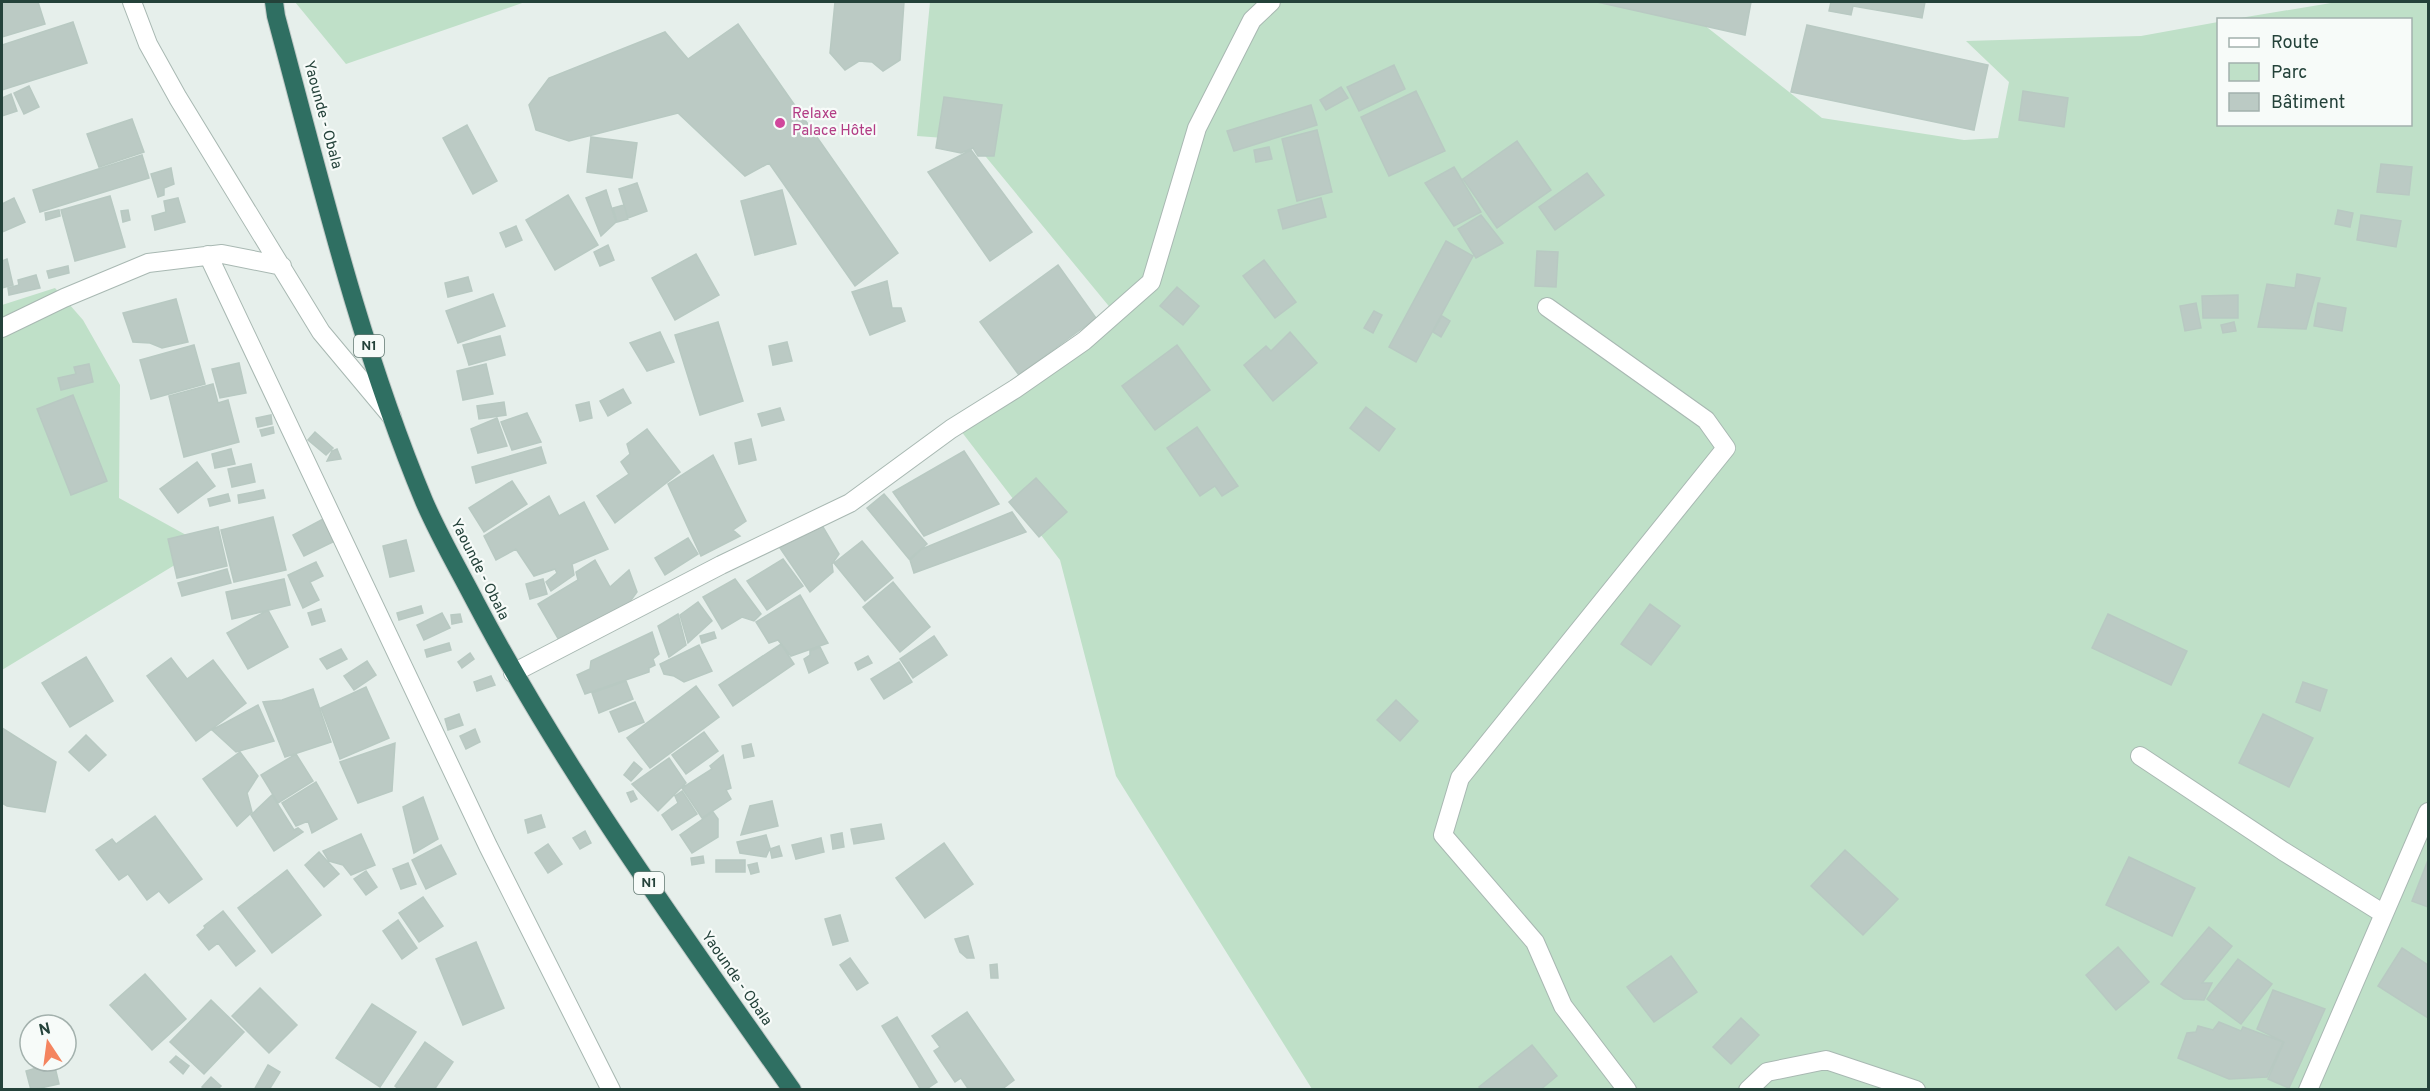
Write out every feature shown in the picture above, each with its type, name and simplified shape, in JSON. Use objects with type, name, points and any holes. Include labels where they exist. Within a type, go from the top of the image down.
[{"type":"highway","name":"Yaounde - Obala","points":[[274,2],[346,274],[393,418],[425,503],[513,673],[611,829],[792,1089]]},
{"type":"street","points":[[132,2],[148,44],[178,98],[321,332],[393,418]]},
{"type":"street","points":[[513,673],[721,565],[850,503],[951,429],[1015,389],[1093,334],[1151,282],[1197,128],[1252,20],[1271,2]]},
{"type":"street","points":[[2,328],[64,298],[148,263],[222,254],[282,266]]},
{"type":"street","points":[[208,255],[488,846],[610,1089]]},
{"type":"street","points":[[1547,307],[1706,420],[1726,448],[1460,778],[1443,835],[1535,942],[1563,1006],[1627,1089]]},
{"type":"street","points":[[2140,756],[2283,851],[2384,914]]},
{"type":"street","points":[[2308,1089],[2428,812]]},
{"type":"street","points":[[1748,1089],[1767,1072],[1826,1060],[1916,1089]]},
{"type":"green space","points":[[295,2],[525,2],[346,64]]},
{"type":"green space","points":[[930,2],[1675,2],[1822,118],[1964,140],[1998,138],[2009,82],[1966,41],[2141,36],[2217,22],[2217,126],[2412,126],[2412,18],[2240,18],[2337,2],[2428,2],[2428,1089],[1312,1089],[1116,776],[1060,560],[961,431],[1117,316],[972,140],[917,136]]},
{"type":"green space","points":[[55,288],[83,320],[120,385],[119,498],[206,546],[2,670],[2,305]]},
{"type":"building","points":[[2,2],[38,2],[45,24],[2,37]]},
{"type":"building","points":[[835,2],[904,2],[900,60],[883,71],[872,62],[859,61],[845,70],[830,53]]},
{"type":"building","points":[[1597,2],[1751,2],[1745,35]]},
{"type":"building","points":[[1831,2],[1925,2],[1922,18],[1853,6],[1851,15],[1829,11]]},
{"type":"building","points":[[73,22],[87,63],[2,90],[2,45]]},
{"type":"building","points":[[738,24],[898,253],[855,286],[769,163],[745,176],[678,113],[569,141],[536,130],[529,105],[549,78],[665,32],[688,59]]},
{"type":"building","points":[[1807,25],[1988,65],[1974,130],[1791,92]]},
{"type":"building","points":[[1394,65],[1405,89],[1359,111],[1347,87]]},
{"type":"building","points":[[29,86],[39,107],[24,114],[14,93]]},
{"type":"building","points":[[1341,87],[1348,98],[1326,110],[1320,100]]},
{"type":"building","points":[[1416,91],[1445,151],[1389,176],[1361,117]]},
{"type":"building","points":[[2023,91],[2068,98],[2064,127],[2019,120]]},
{"type":"building","points":[[11,94],[17,111],[2,116],[2,98]]},
{"type":"building","points":[[944,97],[1002,105],[994,156],[978,156],[973,148],[961,153],[936,148]]},
{"type":"building","points":[[1311,105],[1317,125],[1234,151],[1227,131]]},
{"type":"building","points":[[132,119],[144,152],[99,167],[87,134]]},
{"type":"building","points":[[467,125],[497,181],[473,194],[443,138]]},
{"type":"building","points":[[1317,130],[1332,192],[1297,201],[1282,139]]},
{"type":"building","points":[[591,137],[637,143],[632,178],[587,172]]},
{"type":"building","points":[[1517,141],[1551,190],[1497,228],[1463,179]]},
{"type":"building","points":[[1269,147],[1272,159],[1256,162],[1254,150]]},
{"type":"building","points":[[971,150],[1032,232],[990,261],[928,172]]},
{"type":"building","points":[[142,155],[149,178],[40,212],[33,190]]},
{"type":"building","points":[[2381,164],[2412,167],[2409,195],[2377,192]]},
{"type":"building","points":[[1454,167],[1481,212],[1454,226],[1425,183]]},
{"type":"building","points":[[171,168],[174,184],[164,188],[164,195],[158,197],[151,174]]},
{"type":"building","points":[[1587,173],[1604,195],[1555,230],[1539,207]]},
{"type":"building","points":[[637,183],[647,211],[628,218],[619,189]]},
{"type":"building","points":[[606,190],[616,222],[601,236],[586,198]]},
{"type":"building","points":[[782,190],[796,244],[755,255],[741,201]]},
{"type":"building","points":[[568,195],[598,245],[555,270],[526,220]]},
{"type":"building","points":[[110,196],[125,247],[75,261],[61,210]]},
{"type":"building","points":[[14,198],[25,222],[2,232],[2,204]]},
{"type":"building","points":[[178,198],[185,222],[155,230],[152,216],[166,212],[164,201]]},
{"type":"building","points":[[1321,198],[1326,217],[1283,229],[1278,210]]},
{"type":"building","points":[[624,205],[628,219],[617,222],[613,208]]},
{"type":"building","points":[[59,210],[60,216],[46,220],[45,213]]},
{"type":"building","points":[[128,210],[130,220],[123,222],[121,211]]},
{"type":"building","points":[[2338,210],[2353,213],[2350,227],[2335,224]]},
{"type":"building","points":[[1481,215],[1503,243],[1476,258],[1458,229]]},
{"type":"building","points":[[2361,215],[2401,221],[2396,247],[2357,240]]},
{"type":"building","points":[[516,226],[522,240],[506,247],[500,233]]},
{"type":"building","points":[[1446,241],[1473,256],[1416,362],[1389,347]]},
{"type":"building","points":[[608,245],[614,260],[600,266],[594,252]]},
{"type":"building","points":[[1537,251],[1558,252],[1556,287],[1535,286]]},
{"type":"building","points":[[696,254],[719,295],[675,320],[652,278]]},
{"type":"building","points":[[7,259],[13,285],[2,288],[2,261]]},
{"type":"building","points":[[1264,260],[1296,302],[1275,318],[1243,276]]},
{"type":"building","points":[[1058,265],[1096,318],[1019,375],[980,322]]},
{"type":"building","points":[[68,266],[69,273],[49,278],[47,271]]},
{"type":"building","points":[[2297,274],[2320,278],[2306,329],[2258,327],[2267,284],[2295,288]]},
{"type":"building","points":[[36,275],[40,288],[9,295],[8,288],[19,285],[18,280]]},
{"type":"building","points":[[468,277],[472,291],[448,297],[445,283]]},
{"type":"building","points":[[887,281],[892,308],[901,308],[905,321],[870,335],[852,292]]},
{"type":"building","points":[[1177,287],[1199,306],[1183,325],[1160,306]]},
{"type":"building","points":[[493,294],[505,326],[458,343],[446,311]]},
{"type":"building","points":[[2238,295],[2238,318],[2203,318],[2202,296]]},
{"type":"building","points":[[176,299],[188,342],[162,348],[150,343],[133,342],[123,313]]},
{"type":"building","points":[[2196,303],[2201,328],[2185,331],[2180,306]]},
{"type":"building","points":[[2318,303],[2346,308],[2342,331],[2314,326]]},
{"type":"building","points":[[1374,311],[1382,315],[1373,333],[1364,328]]},
{"type":"building","points":[[1442,316],[1450,321],[1441,337],[1433,332]]},
{"type":"building","points":[[718,322],[743,401],[700,415],[675,335]]},
{"type":"building","points":[[2234,322],[2236,331],[2223,333],[2221,325]]},
{"type":"building","points":[[660,332],[674,362],[647,371],[630,343]]},
{"type":"building","points":[[1290,332],[1317,363],[1273,401],[1244,365],[1266,346],[1271,351]]},
{"type":"building","points":[[500,336],[505,355],[469,365],[463,345]]},
{"type":"building","points":[[787,342],[792,361],[773,365],[769,346]]},
{"type":"building","points":[[194,345],[205,384],[151,399],[140,360]]},
{"type":"building","points":[[1177,345],[1210,390],[1155,430],[1122,386]]},
{"type":"building","points":[[239,363],[246,393],[220,398],[212,369]]},
{"type":"building","points":[[89,364],[93,382],[61,390],[58,378],[76,374],[74,367]]},
{"type":"building","points":[[486,364],[493,394],[463,400],[457,371]]},
{"type":"building","points":[[213,384],[218,403],[228,400],[239,442],[184,457],[169,396]]},
{"type":"building","points":[[623,389],[631,403],[608,416],[600,401]]},
{"type":"building","points":[[73,395],[107,481],[71,495],[37,409]]},
{"type":"building","points":[[504,402],[506,415],[479,419],[477,406]]},
{"type":"building","points":[[589,402],[592,418],[580,421],[576,405]]},
{"type":"building","points":[[1366,407],[1395,429],[1379,451],[1350,428]]},
{"type":"building","points":[[780,408],[784,420],[762,426],[758,414]]},
{"type":"building","points":[[527,413],[541,442],[512,450],[501,422]]},
{"type":"building","points":[[271,415],[272,424],[258,427],[256,418]]},
{"type":"building","points":[[497,418],[507,446],[478,453],[471,429]]},
{"type":"building","points":[[273,427],[274,433],[262,436],[260,430]]},
{"type":"building","points":[[1197,427],[1238,486],[1222,496],[1215,486],[1200,496],[1167,448]]},
{"type":"building","points":[[647,429],[680,472],[615,523],[597,496],[629,474],[621,462],[630,454],[627,444]]},
{"type":"building","points":[[315,432],[333,448],[326,455],[308,440]]},
{"type":"building","points":[[751,439],[756,460],[739,464],[735,443]]},
{"type":"building","points":[[541,447],[546,463],[476,483],[472,467]]},
{"type":"building","points":[[231,449],[235,464],[215,468],[212,454]]},
{"type":"building","points":[[337,449],[341,459],[327,461],[332,451]]},
{"type":"building","points":[[964,451],[999,504],[924,536],[893,492]]},
{"type":"building","points":[[713,455],[746,521],[733,530],[740,536],[701,556],[668,484]]},
{"type":"building","points":[[197,462],[215,486],[178,513],[160,489]]},
{"type":"building","points":[[251,464],[255,482],[232,487],[228,469]]},
{"type":"building","points":[[1036,478],[1067,512],[1039,537],[1009,502]]},
{"type":"building","points":[[512,481],[527,504],[484,532],[469,508]]},
{"type":"building","points":[[263,490],[265,498],[239,503],[238,495]]},
{"type":"building","points":[[228,494],[230,501],[210,506],[208,499]]},
{"type":"building","points":[[884,494],[927,544],[909,559],[867,508]]},
{"type":"building","points":[[549,496],[559,516],[584,502],[608,549],[572,564],[574,575],[551,591],[546,582],[557,573],[555,569],[534,576],[516,549],[496,560],[484,536]]},
{"type":"building","points":[[1012,512],[1026,532],[914,573],[910,560],[922,549]]},
{"type":"building","points":[[273,517],[286,570],[234,582],[221,530]]},
{"type":"building","points":[[323,519],[335,541],[304,556],[293,535]]},
{"type":"building","points":[[820,522],[839,554],[832,564],[833,572],[810,592],[780,548]]},
{"type":"building","points":[[218,527],[227,566],[177,578],[168,539]]},
{"type":"building","points":[[688,538],[698,554],[665,575],[655,558]]},
{"type":"building","points":[[406,540],[414,571],[390,577],[383,546]]},
{"type":"building","points":[[862,541],[893,578],[865,601],[834,563]]},
{"type":"building","points":[[783,559],[803,586],[767,610],[747,581]]},
{"type":"building","points":[[595,560],[610,587],[629,570],[637,592],[624,610],[563,647],[538,604],[578,580],[576,572]]},
{"type":"building","points":[[316,562],[323,576],[310,582],[319,600],[303,608],[288,575]]},
{"type":"building","points":[[227,569],[231,583],[182,596],[178,583]]},
{"type":"building","points":[[284,579],[290,605],[232,619],[226,592]]},
{"type":"building","points":[[543,579],[547,594],[530,599],[526,584]]},
{"type":"building","points":[[735,579],[761,614],[754,621],[742,617],[722,629],[703,597]]},
{"type":"building","points":[[893,582],[930,627],[900,652],[863,607]]},
{"type":"building","points":[[800,595],[828,643],[791,656],[778,640],[769,643],[756,622]]},
{"type":"building","points":[[698,602],[712,621],[688,643],[680,615]]},
{"type":"building","points":[[1650,604],[1680,626],[1651,665],[1621,644]]},
{"type":"building","points":[[421,606],[423,613],[399,620],[397,613]]},
{"type":"building","points":[[321,609],[325,621],[312,625],[308,613]]},
{"type":"building","points":[[268,610],[288,647],[248,669],[227,633]]},
{"type":"building","points":[[442,613],[450,628],[424,640],[417,625]]},
{"type":"building","points":[[460,614],[462,622],[452,624],[451,615]]},
{"type":"building","points":[[678,614],[686,645],[669,657],[658,626]]},
{"type":"building","points":[[2108,614],[2187,651],[2171,685],[2092,648]]},
{"type":"building","points":[[652,632],[659,654],[653,659],[655,665],[649,668],[649,672],[585,694],[577,675],[590,669],[591,661]]},
{"type":"building","points":[[714,632],[716,638],[702,643],[700,636]]},
{"type":"building","points":[[934,636],[947,655],[913,678],[900,659]]},
{"type":"building","points":[[449,643],[451,650],[427,657],[425,650]]},
{"type":"building","points":[[781,644],[794,664],[733,706],[719,685]]},
{"type":"building","points":[[699,645],[712,671],[684,682],[674,676],[664,674],[660,664]]},
{"type":"building","points":[[820,647],[828,663],[809,673],[804,659],[810,655],[810,651]]},
{"type":"building","points":[[341,649],[347,659],[327,669],[320,659]]},
{"type":"building","points":[[470,653],[474,659],[462,668],[458,662]]},
{"type":"building","points":[[868,656],[872,663],[858,670],[855,663]]},
{"type":"building","points":[[86,657],[113,701],[70,727],[42,683]]},
{"type":"building","points":[[171,658],[187,679],[213,660],[246,703],[196,741],[147,676]]},
{"type":"building","points":[[367,661],[376,675],[354,690],[344,676]]},
{"type":"building","points":[[899,662],[912,682],[884,699],[871,679]]},
{"type":"building","points":[[491,676],[495,685],[477,691],[474,682]]},
{"type":"building","points":[[626,681],[633,699],[599,713],[592,693]]},
{"type":"building","points":[[2303,682],[2327,690],[2320,711],[2296,702]]},
{"type":"building","points":[[696,686],[719,717],[650,768],[627,738]]},
{"type":"building","points":[[366,687],[389,738],[340,759],[321,708]]},
{"type":"building","points":[[313,689],[331,742],[285,757],[263,702],[282,700]]},
{"type":"building","points":[[1396,700],[1418,721],[1400,741],[1377,720]]},
{"type":"building","points":[[635,702],[644,722],[619,732],[610,712]]},
{"type":"building","points":[[258,705],[274,741],[236,752],[212,730]]},
{"type":"building","points":[[459,714],[463,725],[448,730],[445,719]]},
{"type":"building","points":[[2263,714],[2313,738],[2289,787],[2239,763]]},
{"type":"building","points":[[2,728],[56,762],[45,812],[7,806],[2,803]]},
{"type":"building","points":[[475,729],[480,742],[466,749],[460,736]]},
{"type":"building","points":[[704,732],[718,751],[686,774],[672,755]]},
{"type":"building","points":[[86,735],[106,755],[89,771],[69,752]]},
{"type":"building","points":[[395,743],[392,791],[358,803],[340,762]]},
{"type":"building","points":[[751,744],[754,756],[744,758],[742,746]]},
{"type":"building","points":[[240,752],[258,776],[247,793],[252,812],[237,826],[203,779]]},
{"type":"building","points":[[296,754],[313,781],[278,803],[261,775]]},
{"type":"building","points":[[723,755],[731,788],[726,790],[731,799],[702,818],[682,788],[712,769],[710,766]]},
{"type":"building","points":[[669,758],[686,783],[658,811],[632,784]]},
{"type":"building","points":[[634,762],[642,769],[631,781],[624,775]]},
{"type":"building","points":[[316,782],[337,819],[312,833],[308,821],[296,826],[282,803]]},
{"type":"building","points":[[633,791],[637,799],[631,802],[627,793]]},
{"type":"building","points":[[682,791],[697,814],[672,830],[662,815],[678,803],[675,796]]},
{"type":"building","points":[[272,795],[294,830],[298,828],[303,832],[274,851],[251,815]]},
{"type":"building","points":[[423,797],[438,839],[414,853],[403,807]]},
{"type":"building","points":[[772,801],[778,826],[741,835],[750,806]]},
{"type":"building","points":[[713,812],[718,819],[718,837],[692,853],[680,835]]},
{"type":"building","points":[[541,815],[545,827],[528,833],[525,820]]},
{"type":"building","points":[[155,816],[202,879],[169,903],[159,891],[147,900],[128,874],[119,880],[96,850],[112,839],[116,844]]},
{"type":"building","points":[[881,824],[884,839],[854,844],[851,829]]},
{"type":"building","points":[[585,831],[591,843],[580,849],[573,838]]},
{"type":"building","points":[[842,833],[844,847],[833,849],[831,835]]},
{"type":"building","points":[[361,834],[375,865],[351,875],[343,865],[329,861],[323,851]]},
{"type":"building","points":[[766,835],[770,848],[766,857],[740,853],[737,842]]},
{"type":"building","points":[[821,838],[824,852],[796,859],[792,845]]},
{"type":"building","points":[[944,843],[973,884],[925,918],[896,878]]},
{"type":"building","points":[[548,844],[562,864],[548,873],[535,853]]},
{"type":"building","points":[[441,845],[456,874],[426,889],[412,860]]},
{"type":"building","points":[[779,846],[782,856],[772,858],[770,849]]},
{"type":"building","points":[[1845,850],[1898,899],[1863,935],[1811,886]]},
{"type":"building","points":[[319,852],[339,874],[324,887],[305,865]]},
{"type":"building","points":[[703,856],[704,863],[692,865],[691,858]]},
{"type":"building","points":[[2129,857],[2195,888],[2172,936],[2106,905]]},
{"type":"building","points":[[716,860],[745,860],[745,872],[716,872]]},
{"type":"building","points":[[2428,860],[2428,907],[2412,901]]},
{"type":"building","points":[[408,863],[416,884],[401,889],[393,869]]},
{"type":"building","points":[[757,863],[759,872],[751,874],[748,865]]},
{"type":"building","points":[[287,870],[321,915],[272,953],[238,908]]},
{"type":"building","points":[[366,871],[377,887],[366,895],[354,879]]},
{"type":"building","points":[[423,897],[443,926],[419,942],[399,913]]},
{"type":"building","points":[[223,911],[255,951],[236,966],[218,943],[209,950],[197,935],[205,928],[204,926]]},
{"type":"building","points":[[840,915],[848,941],[833,945],[825,919]]},
{"type":"building","points":[[398,920],[417,948],[402,959],[383,931]]},
{"type":"building","points":[[2209,927],[2232,946],[2202,983],[2212,983],[2204,1000],[2184,999],[2161,984]]},
{"type":"building","points":[[968,936],[974,958],[967,958],[960,952],[955,939]]},
{"type":"building","points":[[476,942],[504,1008],[463,1025],[436,959]]},
{"type":"building","points":[[2118,947],[2149,982],[2116,1010],[2086,975]]},
{"type":"building","points":[[2402,948],[2428,965],[2428,1018],[2378,986]]},
{"type":"building","points":[[1671,956],[1697,992],[1654,1022],[1627,987]]},
{"type":"building","points":[[850,958],[868,983],[857,990],[840,965]]},
{"type":"building","points":[[2238,959],[2272,984],[2241,1024],[2207,999]]},
{"type":"building","points":[[997,964],[998,978],[991,978],[990,965]]},
{"type":"building","points":[[145,974],[186,1019],[152,1050],[110,1005]]},
{"type":"building","points":[[260,988],[297,1025],[269,1053],[232,1016]]},
{"type":"building","points":[[2273,990],[2325,1009],[2289,1088],[2268,1079],[2284,1042],[2257,1029]]},
{"type":"building","points":[[211,1000],[244,1032],[204,1074],[170,1042]]},
{"type":"building","points":[[372,1004],[416,1032],[380,1087],[336,1058]]},
{"type":"building","points":[[967,1012],[1014,1080],[1001,1090],[969,1090],[961,1078],[955,1082],[934,1051],[940,1047],[932,1036]]},
{"type":"building","points":[[897,1017],[937,1082],[925,1090],[921,1090],[882,1026]]},
{"type":"building","points":[[1741,1018],[1759,1035],[1731,1064],[1713,1047]]},
{"type":"building","points":[[2219,1022],[2241,1031],[2243,1027],[2283,1042],[2267,1077],[2229,1079],[2178,1058],[2187,1033],[2196,1032],[2198,1026],[2213,1030]]},
{"type":"building","points":[[425,1042],[453,1062],[434,1090],[400,1090],[395,1086]]},
{"type":"building","points":[[1532,1045],[1557,1076],[1540,1090],[1483,1090],[1479,1087]]},
{"type":"building","points":[[176,1056],[189,1066],[183,1074],[170,1062]]},
{"type":"building","points":[[268,1065],[280,1072],[269,1090],[254,1090]]},
{"type":"building","points":[[27,1073],[56,1073],[59,1084],[31,1090]]},
{"type":"building","points":[[211,1077],[221,1086],[217,1090],[205,1090],[202,1087]]},
{"type":"place","name":"Relaxe Palace Hôtel","points":[[780,123]]}]
